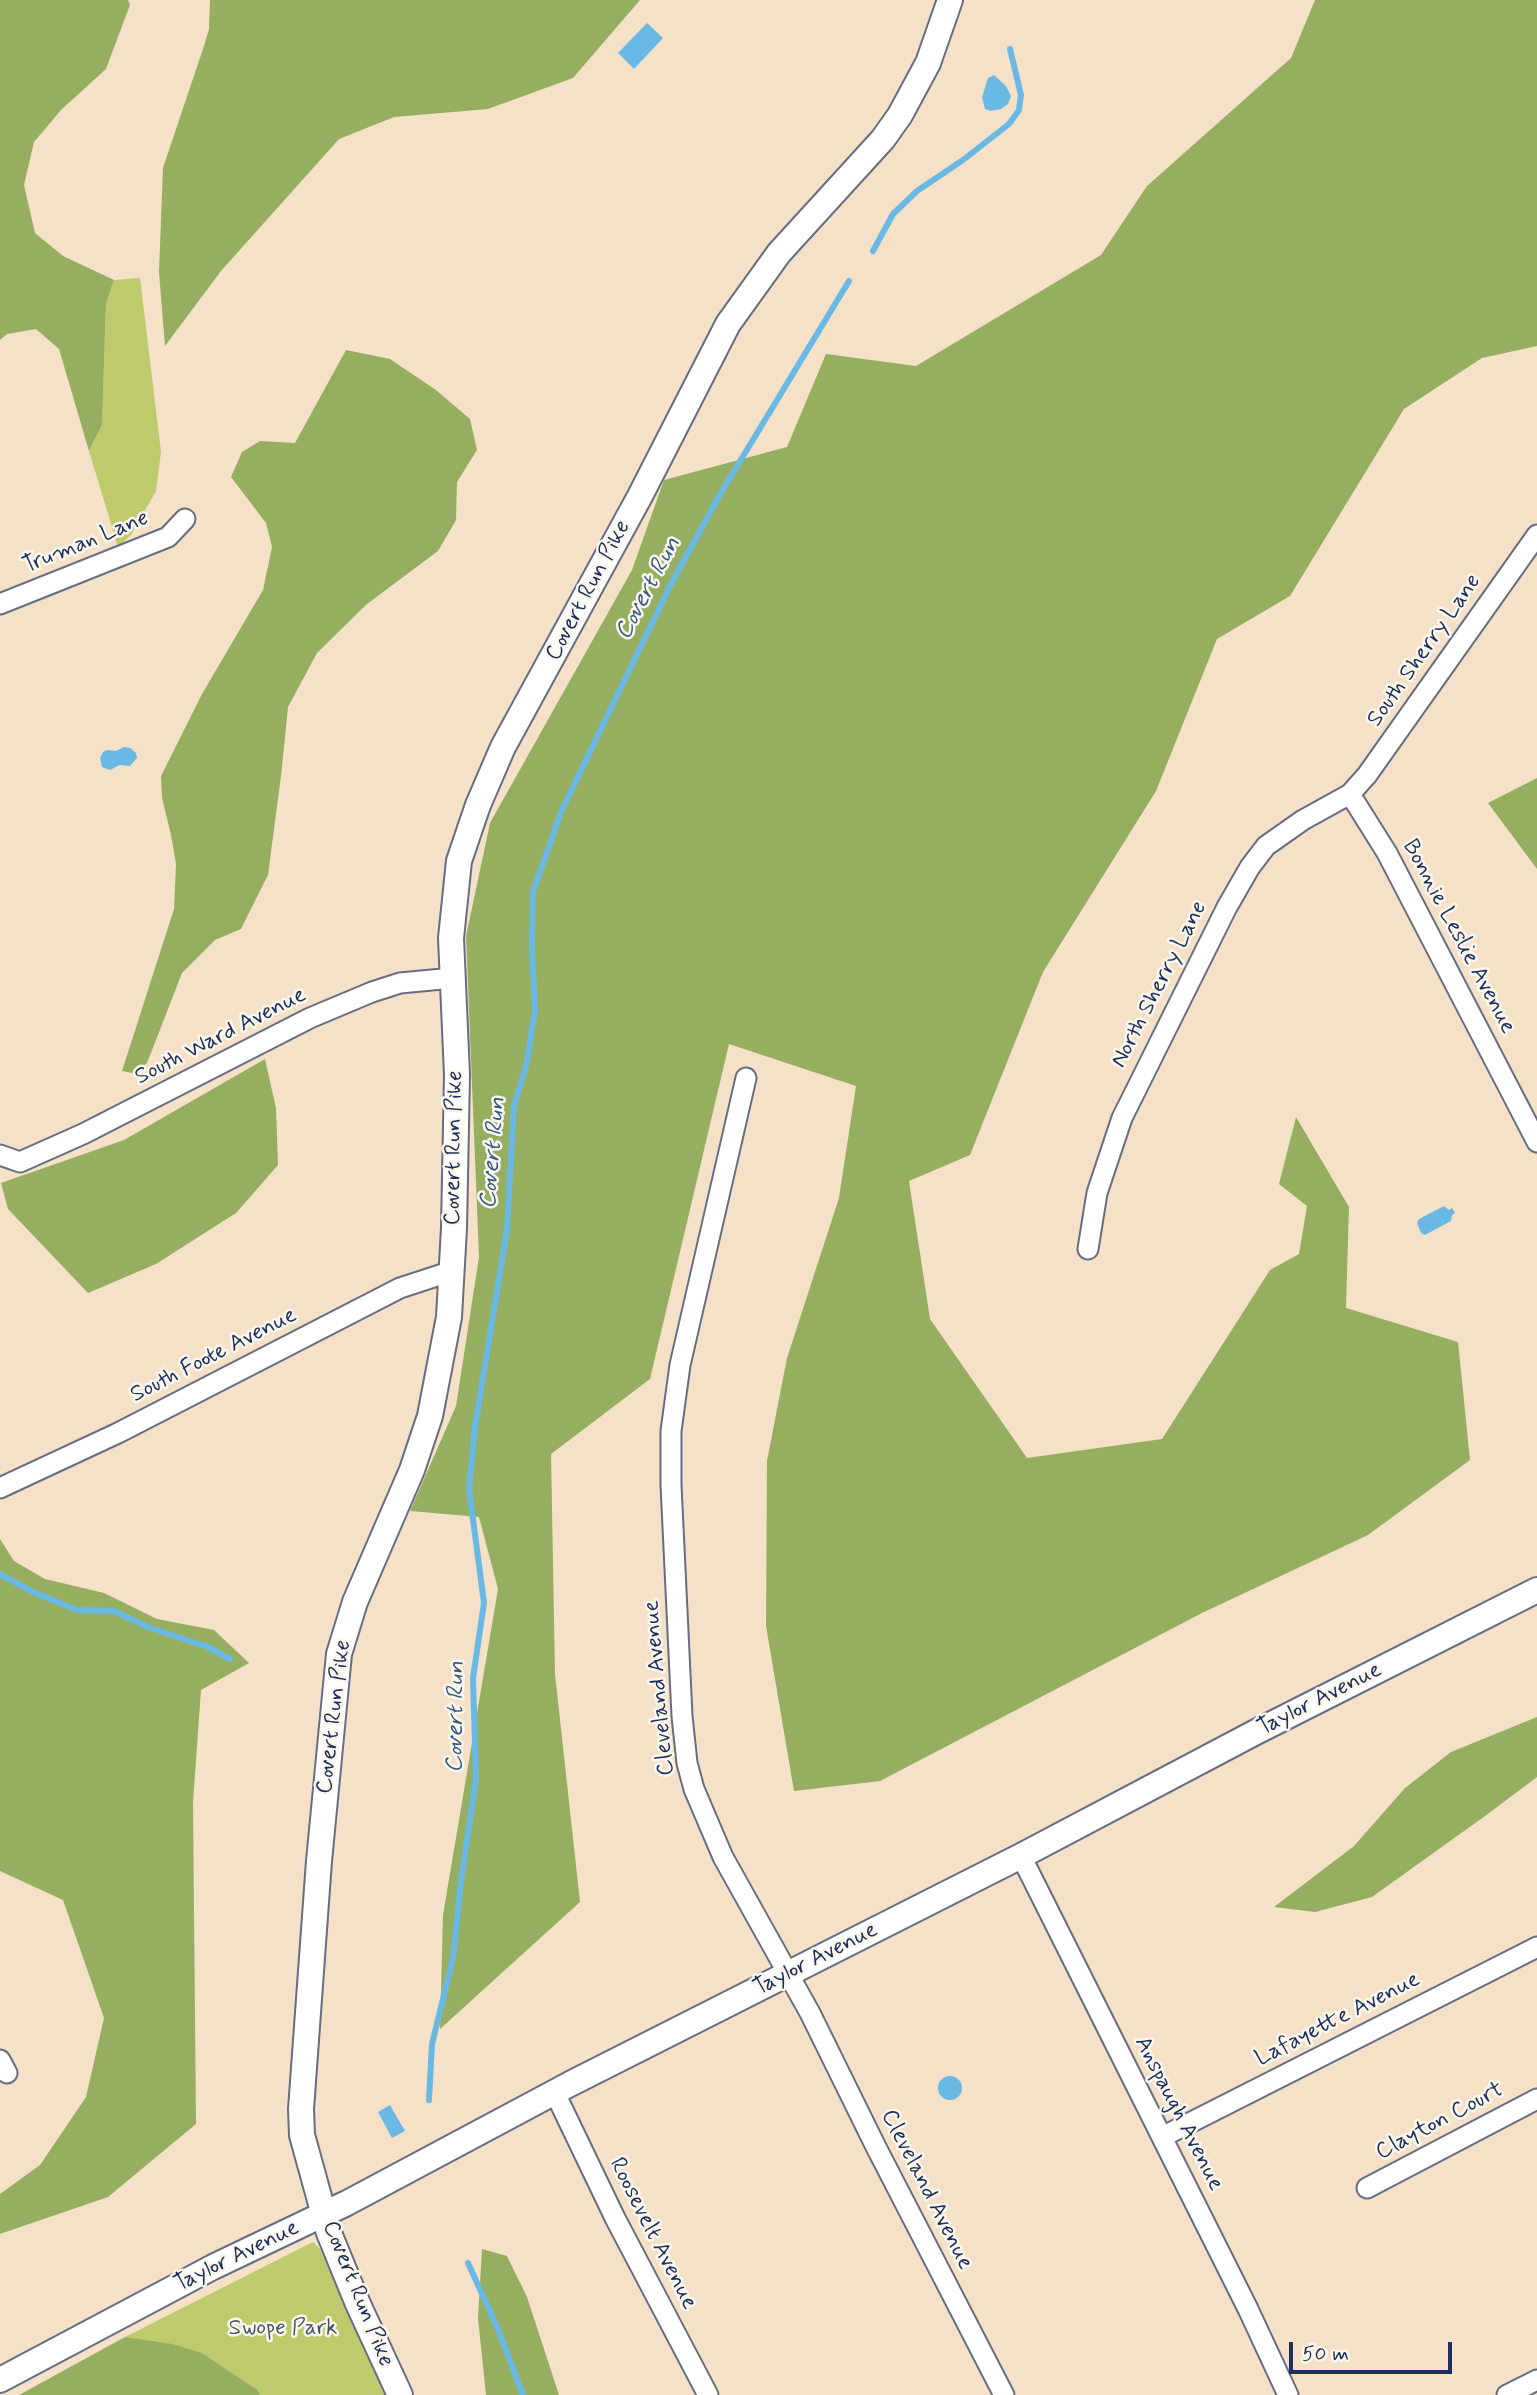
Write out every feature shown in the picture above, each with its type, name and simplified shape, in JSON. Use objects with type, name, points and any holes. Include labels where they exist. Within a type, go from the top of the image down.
[{"type":"street","name":"Covert Run Pike","points":[[400,2395],[358,2304],[324,2214],[302,2135],[301,2109],[308,2046],[319,1861],[339,1654],[355,1602],[412,1470],[430,1416],[449,1317],[457,1075],[451,938],[459,861],[478,804],[503,747],[634,508],[728,324],[779,253],[883,139],[900,115],[928,63],[950,0]]},
{"type":"street","name":"Truman Lane","points":[[0,604],[167,537],[185,519]]},
{"type":"street","name":"South Sherry Lane","points":[[1350,794],[1376,763],[1537,535]]},
{"type":"street","name":"Bonnie Leslie Avenue","points":[[1350,794],[1387,853],[1537,1142]]},
{"type":"street","name":"North Sherry Lane","points":[[1088,1249],[1097,1193],[1122,1118],[1227,907],[1250,867],[1266,846],[1303,820],[1350,794]]},
{"type":"street","name":"South Ward Avenue","points":[[0,1155],[20,1162],[139,1107],[310,1018],[400,983],[453,978]]},
{"type":"street","name":"Cleveland Avenue","points":[[746,1078],[680,1365],[671,1431],[682,1716],[692,1782],[723,1857],[788,1974],[1004,2395]]},
{"type":"street","name":"South Foote Avenue","points":[[0,1488],[107,1438],[400,1288],[452,1271]]},
{"type":"street","name":"Taylor Avenue","points":[[0,2380],[213,2267],[324,2214],[1021,1856],[1256,1732],[1537,1590]]},
{"type":"street","name":"Anspaugh Avenue","points":[[1021,1856],[1288,2395]]},
{"type":"street","name":"Lafayette Avenue","points":[[1162,2137],[1537,1947]]},
{"type":"street","name":"Roosevelt Avenue","points":[[555,2093],[615,2218],[708,2395]]},
{"type":"street","name":"Clayton Court","points":[[1367,2188],[1537,2099]]},
{"type":"street","points":[[1507,2395],[1537,2380]]},
{"type":"green space","points":[[0,0],[128,0],[130,5],[106,69],[61,110],[34,142],[24,185],[35,233],[63,256],[114,280],[106,304],[102,425],[89,451],[59,349],[36,329],[7,334],[0,340]]},
{"type":"green space","points":[[210,0],[640,0],[573,78],[488,109],[394,117],[339,139],[221,271],[165,346],[159,272],[163,168],[209,29]]},
{"type":"green space","points":[[1315,0],[1537,0],[1537,346],[1482,358],[1404,409],[1290,596],[1217,639],[1156,791],[1043,972],[970,1155],[909,1181],[930,1319],[1027,1458],[1162,1439],[1270,1270],[1299,1254],[1307,1206],[1279,1184],[1296,1117],[1349,1207],[1346,1308],[1458,1342],[1470,1460],[1368,1535],[1202,1613],[880,1781],[794,1791],[766,1626],[767,1461],[787,1358],[839,1198],[856,1086],[729,1044],[650,1379],[551,1454],[555,1674],[580,1902],[440,2029],[443,1915],[498,1589],[479,1517],[410,1511],[456,1406],[479,1257],[466,936],[490,823],[632,570],[664,480],[787,447],[826,354],[916,366],[1101,255],[1147,186],[1291,58]]},
{"type":"green space","points":[[140,278],[161,452],[156,491],[131,535],[118,547],[89,451],[102,425],[106,304],[114,280]]},
{"type":"green space","points":[[346,350],[390,359],[436,390],[470,419],[477,450],[457,482],[456,520],[438,551],[367,604],[317,653],[288,707],[268,875],[241,929],[215,940],[182,973],[147,1063],[133,1073],[122,1071],[174,909],[176,864],[162,798],[161,776],[202,694],[263,590],[272,547],[266,523],[231,477],[242,452],[260,441],[295,443]]},
{"type":"green space","points":[[1537,778],[1537,869],[1488,803]]},
{"type":"green space","points":[[265,1059],[276,1108],[278,1165],[236,1213],[156,1264],[88,1293],[8,1209],[1,1183],[124,1140]]},
{"type":"green space","points":[[0,1539],[14,1561],[45,1579],[104,1593],[157,1619],[214,1630],[249,1663],[201,1690],[193,1802],[196,2124],[108,2197],[0,2234],[0,2194],[40,2165],[86,2097],[104,2018],[63,1900],[0,1871]]},
{"type":"green space","points":[[1537,1717],[1537,1777],[1485,1816],[1372,1897],[1315,1912],[1274,1907],[1354,1846],[1405,1788],[1451,1752]]},
{"type":"green space","name":"Swope Park","points":[[313,2242],[320,2249],[387,2395],[260,2395],[258,2390],[202,2353],[125,2337]]},
{"type":"green space","points":[[482,2249],[507,2256],[527,2297],[559,2395],[486,2395],[478,2318]]},
{"type":"green space","points":[[125,2337],[172,2344],[202,2353],[258,2390],[260,2395],[19,2395]]},
{"type":"water","points":[[647,23],[663,38],[634,69],[618,53]]},
{"type":"water","points":[[994,75],[1006,86],[1011,96],[1008,104],[991,111],[985,109],[982,97],[988,78]]},
{"type":"water","points":[[124,747],[136,753],[137,758],[130,766],[120,765],[110,770],[102,767],[100,758],[103,752]]},
{"type":"water","points":[[1444,1206],[1449,1210],[1452,1208],[1455,1213],[1451,1221],[1425,1235],[1421,1233],[1417,1223],[1419,1219]]},
{"type":"water","points":[[950,2076],[958,2080],[962,2088],[958,2096],[950,2100],[942,2096],[938,2088],[942,2080]]},
{"type":"water","points":[[390,2105],[405,2131],[392,2138],[378,2112]]},
{"type":"waterway","name":"Covert Run","points":[[873,251],[893,214],[917,191],[1009,124],[1019,110],[1021,95],[1010,49]]},
{"type":"waterway","name":"Covert Run","points":[[429,2100],[432,2044],[453,1958],[476,1779],[473,1678],[484,1603],[469,1489],[475,1427],[507,1229],[514,1106],[526,1066],[535,1010],[533,892],[561,812],[670,586],[719,496],[849,281]]},
{"type":"waterway","points":[[0,1574],[33,1592],[77,1610],[114,1611],[148,1627],[208,1647],[230,1659]]},
{"type":"waterway","name":"Covert Run","points":[[468,2263],[498,2329],[523,2395]]}]
